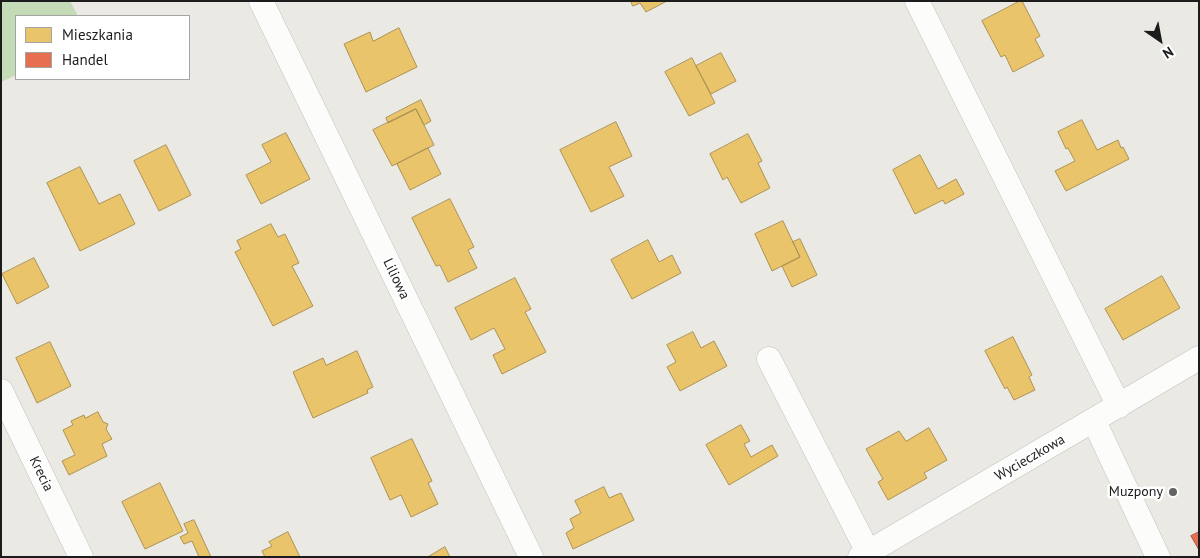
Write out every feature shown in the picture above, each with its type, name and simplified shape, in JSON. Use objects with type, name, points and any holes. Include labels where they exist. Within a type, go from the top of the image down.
[{"type":"street","name":"Liliowa","points":[[261,1],[531,557]]},
{"type":"street","points":[[918,1],[1119,406]]},
{"type":"street","name":"Wycieczkowa","points":[[864,555],[1199,358]]},
{"type":"street","points":[[769,359],[864,555]]},
{"type":"street","name":"Krecia","points":[[1,391],[81,557]]},
{"type":"street","points":[[1094,421],[1158,557]]},
{"type":"green space","points":[[1,1],[70,1],[77,15],[15,15],[15,75],[1,82]]},
{"type":"building: Mieszkania","points":[[631,1],[667,1],[646,12],[640,3],[633,6]]},
{"type":"building: Mieszkania","points":[[1022,1],[1040,36],[1035,39],[1044,56],[1013,72],[1005,55],[1001,57],[982,21]]},
{"type":"building: Mieszkania","points":[[399,28],[417,67],[366,92],[344,44],[370,32],[373,41]]},
{"type":"building: Mieszkania","points":[[721,53],[736,81],[711,94],[696,66]]},
{"type":"building: Mieszkania","points":[[692,58],[715,103],[689,116],[665,72]]},
{"type":"building: Mieszkania","points":[[421,100],[431,121],[424,125],[416,109],[388,123],[386,118]]},
{"type":"building: Mieszkania","points":[[416,109],[434,145],[392,166],[373,130]]},
{"type":"building: Mieszkania","points":[[1082,120],[1097,150],[1118,140],[1129,159],[1066,191],[1055,171],[1075,161],[1068,148],[1066,149],[1058,132]]},
{"type":"building: Mieszkania","points":[[616,122],[632,156],[609,167],[624,196],[591,212],[560,150]]},
{"type":"building: Mieszkania","points":[[286,133],[310,179],[261,204],[246,175],[271,162],[262,145]]},
{"type":"building: Mieszkania","points":[[748,134],[762,161],[758,163],[770,188],[741,203],[727,177],[723,180],[710,154]]},
{"type":"building: Mieszkania","points":[[166,145],[191,195],[159,211],[134,161]]},
{"type":"building: Mieszkania","points":[[428,148],[441,174],[410,190],[397,164]]},
{"type":"building: Mieszkania","points":[[920,155],[938,189],[956,179],[964,194],[945,204],[943,200],[915,214],[893,170]]},
{"type":"building: Mieszkania","points":[[80,167],[99,204],[120,194],[135,224],[80,251],[47,183]]},
{"type":"building: Mieszkania","points":[[450,199],[474,247],[468,250],[477,268],[448,282],[440,265],[436,266],[412,218]]},
{"type":"building: Mieszkania","points":[[783,221],[800,257],[772,271],[755,234]]},
{"type":"building: Mieszkania","points":[[271,224],[278,237],[285,234],[299,263],[292,266],[313,306],[273,326],[235,252],[241,249],[237,241]]},
{"type":"building: Mieszkania","points":[[800,239],[817,275],[792,287],[782,266],[800,257],[793,242]]},
{"type":"building: Mieszkania","points":[[648,240],[659,262],[672,255],[681,273],[632,299],[611,260]]},
{"type":"building: Mieszkania","points":[[34,258],[49,287],[17,304],[2,274]]},
{"type":"building: Mieszkania","points":[[1162,276],[1180,308],[1123,340],[1105,309]]},
{"type":"building: Mieszkania","points":[[515,278],[531,309],[525,312],[546,352],[502,374],[493,355],[505,349],[494,328],[471,340],[455,308]]},
{"type":"building: Mieszkania","points":[[693,332],[701,348],[714,341],[727,366],[680,391],[667,367],[676,362],[667,345]]},
{"type":"building: Mieszkania","points":[[1013,337],[1032,375],[1029,377],[1035,390],[1014,400],[1007,387],[1005,389],[985,351]]},
{"type":"building: Mieszkania","points":[[50,342],[71,386],[37,403],[16,358]]},
{"type":"building: Mieszkania","points":[[357,351],[373,387],[367,390],[368,393],[313,418],[293,372],[323,358],[326,365]]},
{"type":"building: Mieszkania","points":[[98,412],[103,422],[108,424],[106,429],[112,439],[102,444],[107,456],[69,475],[62,461],[75,455],[63,430],[73,425],[71,421],[84,415],[85,418]]},
{"type":"building: Mieszkania","points":[[741,425],[750,441],[744,444],[751,457],[772,445],[778,456],[729,485],[706,445]]},
{"type":"building: Mieszkania","points":[[929,428],[947,460],[924,473],[927,478],[888,500],[878,482],[883,479],[866,449],[899,431],[906,441]]},
{"type":"building: Mieszkania","points":[[412,439],[432,481],[428,483],[438,504],[411,517],[401,495],[390,500],[371,458]]},
{"type":"building: Mieszkania","points":[[160,483],[183,531],[145,549],[122,502]]},
{"type":"building: Mieszkania","points":[[604,487],[609,498],[621,493],[634,520],[573,549],[566,533],[574,528],[570,519],[581,513],[575,501]]},
{"type":"building: Mieszkania","points":[[194,520],[211,557],[199,557],[192,541],[184,544],[180,537],[188,533],[184,524]]},
{"type":"building: Mieszkania","points":[[288,532],[300,557],[265,557],[262,551],[272,546],[269,542]]},
{"type":"building: Mieszkania","points":[[445,547],[450,557],[428,557]]},
{"type":"building: Handel","points":[[1199,532],[1199,550],[1191,536]]},
{"type":"place","name":"Muzpony","points":[[1173,492]]}]
